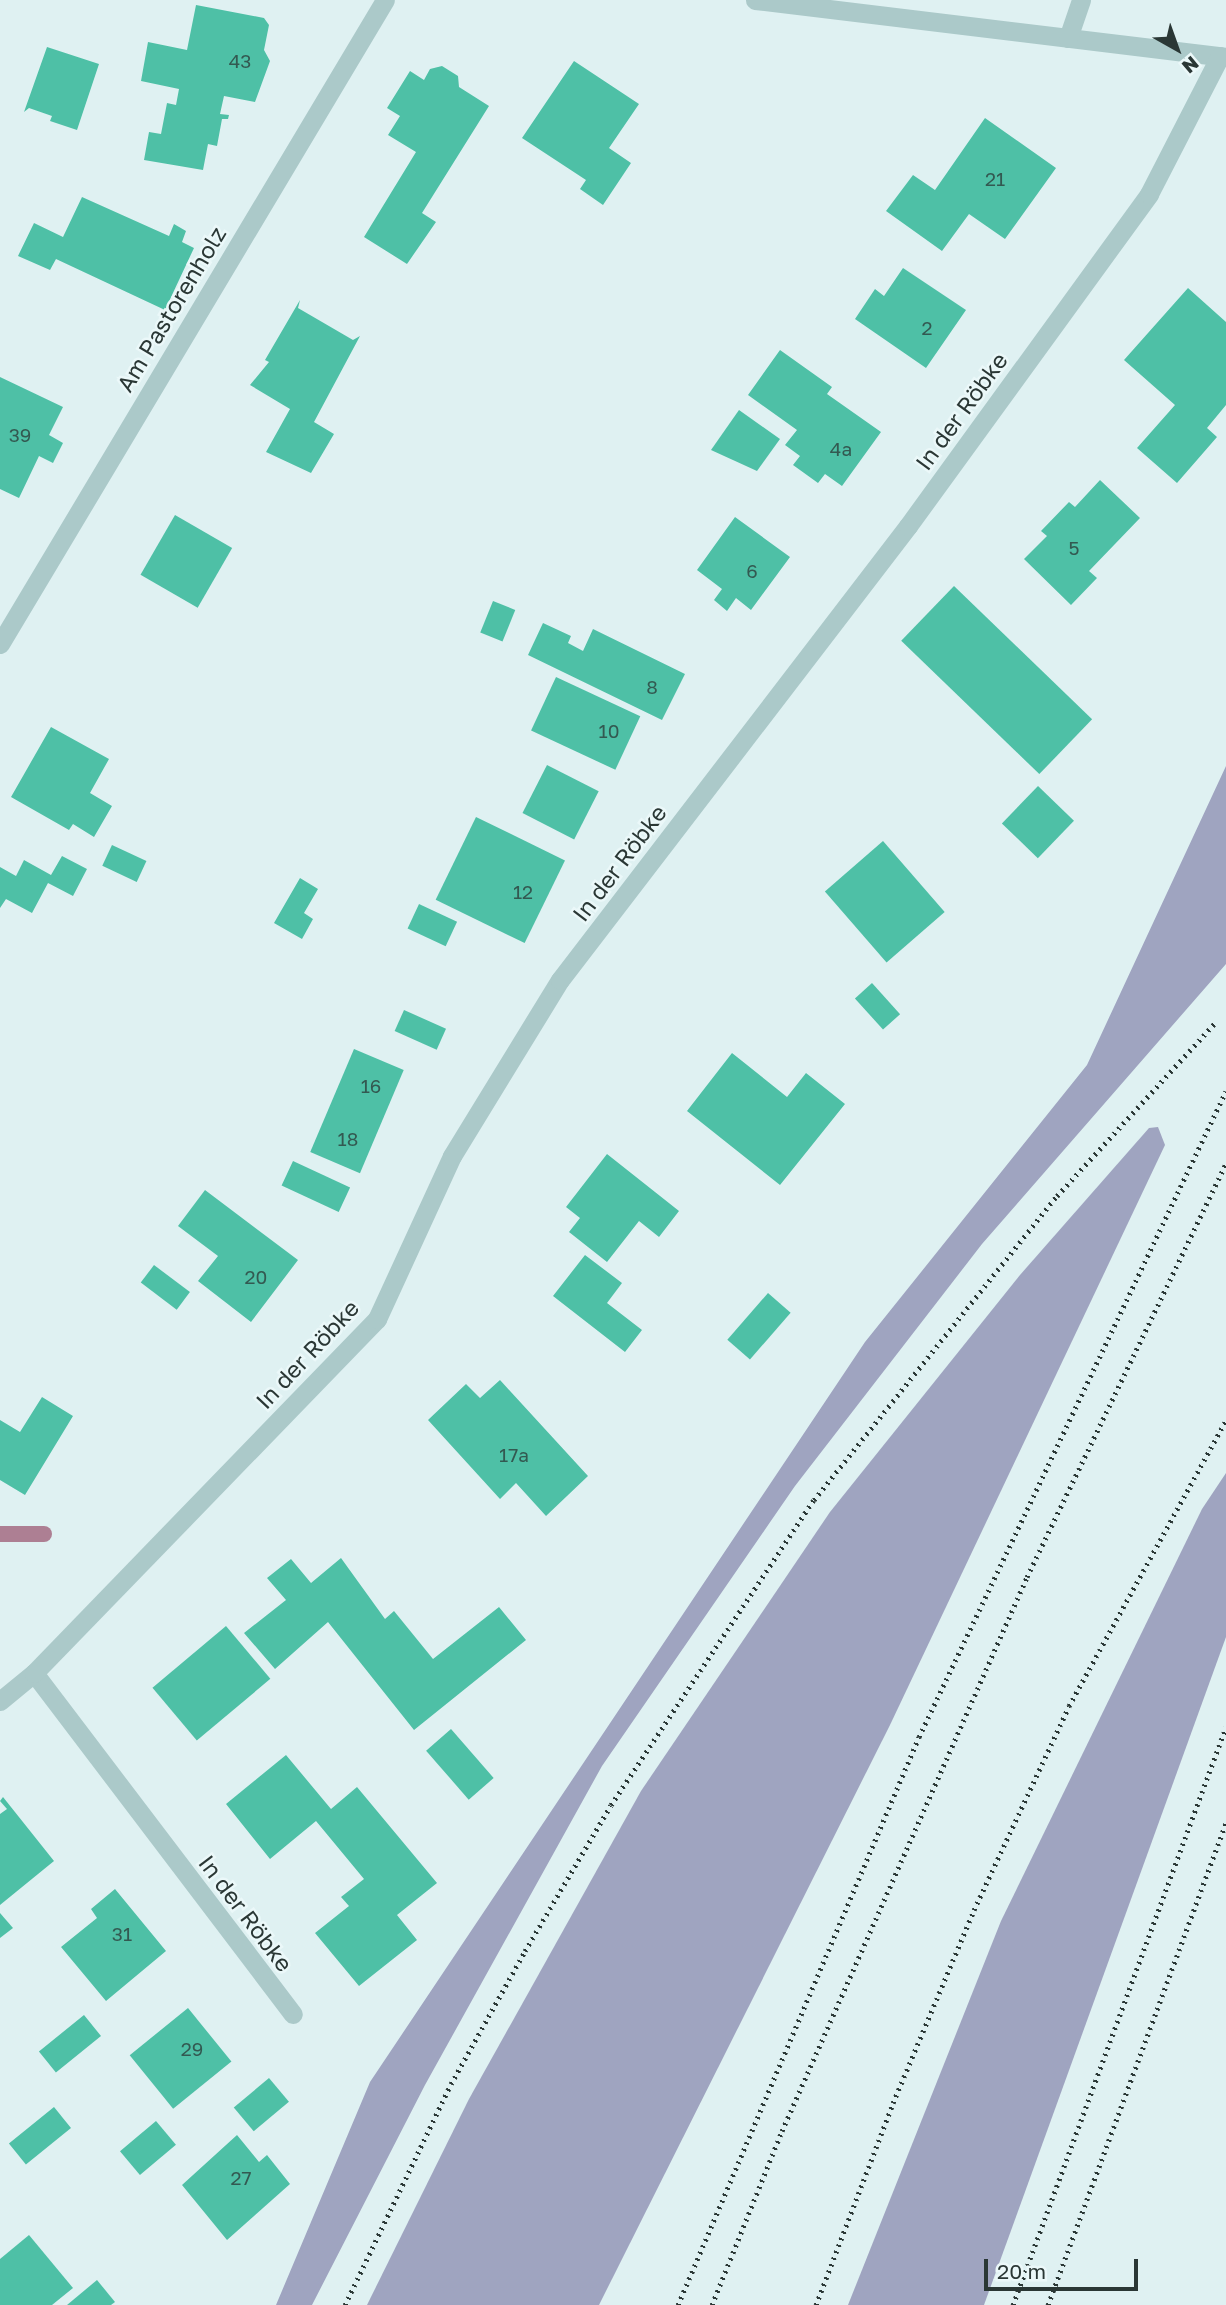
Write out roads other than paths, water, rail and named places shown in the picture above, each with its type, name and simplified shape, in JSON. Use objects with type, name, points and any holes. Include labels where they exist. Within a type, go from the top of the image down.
[{"type":"street","name":"Am Pastorenholz","points":[[0,644],[385,0]]},
{"type":"street","points":[[755,0],[1223,57]]},
{"type":"street","points":[[1068,38],[1081,0]]},
{"type":"street","name":"In der Röbke","points":[[0,1701],[34,1673],[377,1319],[452,1156],[560,980],[908,526],[1149,194],[1223,57]]},
{"type":"street","name":"In der Röbke","points":[[34,1673],[293,2014]]},
{"type":"waterway","points":[[0,1534],[44,1534]]},
{"type":"railway","points":[[345,2305],[451,2084],[525,1951],[611,1805],[814,1500],[1057,1196],[1216,1022]]},
{"type":"railway","points":[[678,2305],[919,1737],[1226,1091]]},
{"type":"railway","points":[[712,2305],[782,2131],[1027,1577],[1226,1163]]},
{"type":"railway","points":[[816,2305],[893,2103],[974,1910],[1069,1706],[1226,1421]]},
{"type":"railway","points":[[1013,2305],[1226,1727]]},
{"type":"railway","points":[[1048,2305],[1226,1823]]}]
